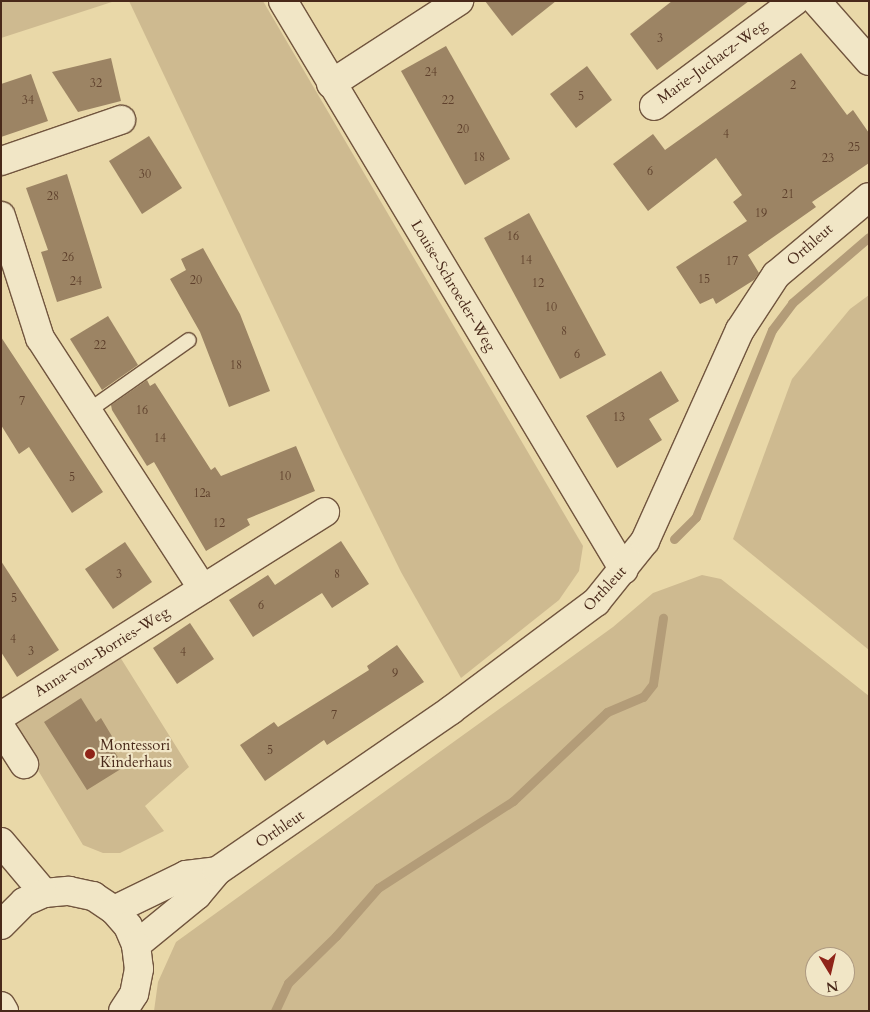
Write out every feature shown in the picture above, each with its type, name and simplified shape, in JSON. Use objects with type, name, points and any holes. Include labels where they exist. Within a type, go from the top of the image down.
[{"type":"street","name":"Louise-Schroeder-Weg","points":[[282,1],[624,570]]},
{"type":"street","points":[[332,84],[459,1]]},
{"type":"street","name":"Marie-Juchacz-Weg","points":[[654,106],[795,1]]},
{"type":"street","points":[[816,1],[869,61]]},
{"type":"street","points":[[1,161],[121,120]]},
{"type":"street","name":"Orthleut","points":[[136,945],[197,896],[217,871],[529,654],[596,602],[624,570],[645,541],[740,330],[776,275],[869,197]]},
{"type":"street","points":[[1,216],[40,338],[203,588]]},
{"type":"street","name":"Anna-von-Borries-Weg","points":[[1,716],[325,512]]},
{"type":"street","points":[[1,728],[24,764]]},
{"type":"street","points":[[1,842],[44,894]]},
{"type":"street","name":"Orthleut","points":[[114,910],[186,876],[217,871]]},
{"type":"street","points":[[3,916],[24,902],[44,894],[69,890],[93,896],[114,910],[128,926],[136,945],[138,978],[134,994],[123,1011]]},
{"type":"street","points":[[1,1006],[4,1011]]},
{"type":"lane","points":[[88,411],[190,340]]},
{"type":"shaded area","points":[[1,1],[115,1],[1,38]]},
{"type":"shaded area","points":[[129,1],[263,1],[583,546],[579,571],[559,600],[461,678],[401,572],[341,450]]},
{"type":"shaded area","points":[[869,295],[869,650],[733,539],[792,379],[850,309]]},
{"type":"shaded area","points":[[702,575],[721,579],[869,696],[869,1011],[154,1011],[158,982],[176,942],[613,627],[653,593]]},
{"type":"shaded area","points":[[120,657],[189,767],[145,806],[164,831],[120,853],[103,853],[83,845],[12,727]]},
{"type":"building","points":[[485,1],[556,1],[512,36]]},
{"type":"building","points":[[672,1],[749,1],[657,70],[630,34]]},
{"type":"building","points":[[446,46],[510,159],[465,185],[401,71]]},
{"type":"building","points":[[801,53],[847,115],[853,110],[869,133],[869,163],[812,202],[816,207],[748,255],[759,273],[754,280],[716,304],[713,298],[700,304],[676,267],[747,221],[733,202],[742,195],[716,158],[648,211],[613,164],[653,134],[665,150]]},
{"type":"building","points":[[111,58],[121,101],[78,112],[52,72]]},
{"type":"building","points":[[587,66],[612,100],[576,128],[550,94]]},
{"type":"building","points":[[31,74],[48,121],[1,137],[1,84]]},
{"type":"building","points":[[149,136],[182,188],[142,214],[109,161]]},
{"type":"building","points":[[67,174],[102,288],[57,302],[41,252],[48,250],[26,188]]},
{"type":"building","points":[[529,213],[606,355],[560,379],[484,238]]},
{"type":"building","points":[[203,248],[240,314],[270,391],[229,407],[200,332],[170,279],[186,270],[181,259]]},
{"type":"building","points":[[108,316],[138,365],[102,390],[70,339]]},
{"type":"building","points":[[1,337],[103,492],[72,513],[29,447],[19,454],[1,425]]},
{"type":"building","points":[[661,371],[679,401],[649,419],[662,440],[617,468],[586,416]]},
{"type":"building","points":[[147,380],[150,386],[155,383],[211,470],[215,467],[221,476],[296,446],[315,491],[247,519],[250,525],[206,551],[154,462],[147,466],[112,410],[111,405]]},
{"type":"building","points":[[341,541],[369,584],[332,608],[322,593],[253,637],[229,600],[268,575],[275,585]]},
{"type":"building","points":[[125,542],[152,582],[113,609],[85,569]]},
{"type":"building","points":[[1,561],[59,650],[17,677],[1,652]]},
{"type":"building","points":[[190,623],[214,659],[177,684],[153,648]]},
{"type":"building","points":[[397,645],[424,682],[327,745],[324,740],[265,781],[240,745],[274,722],[278,727],[369,670],[367,666]]},
{"type":"building","name":"Montessori Kinderhaus","points":[[81,698],[96,722],[101,718],[113,738],[108,741],[124,767],[87,790],[44,722]]},
{"type":"waterway","points":[[674,539],[696,517],[772,330],[792,303],[869,237]]},
{"type":"waterway","points":[[275,1011],[288,983],[336,936],[378,888],[513,801],[607,712],[643,697],[653,684],[663,618]]},
{"type":"place","name":"Montessori Kinderhaus","points":[[90,754]]}]
